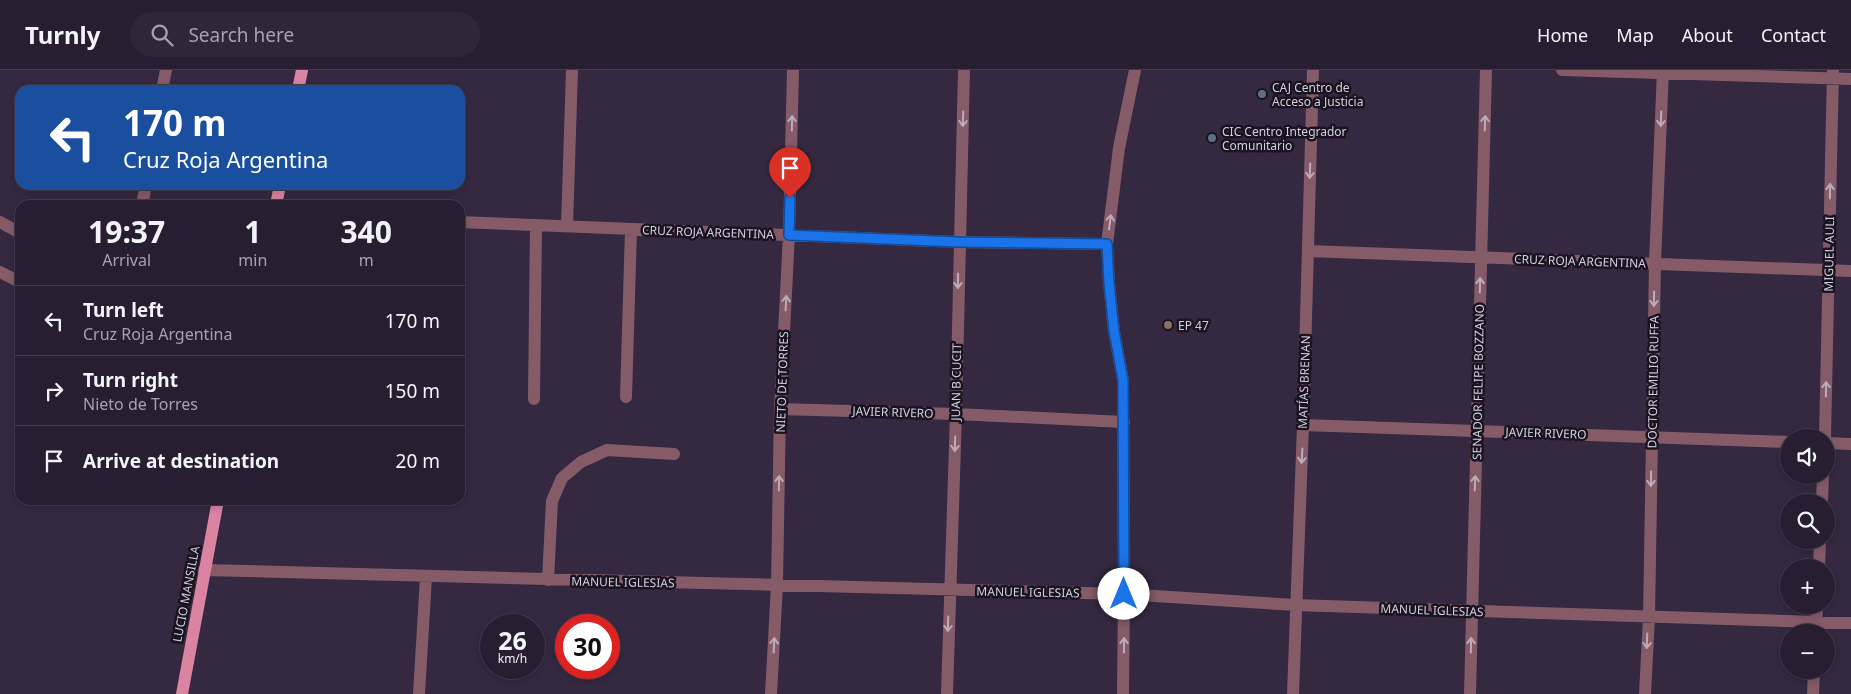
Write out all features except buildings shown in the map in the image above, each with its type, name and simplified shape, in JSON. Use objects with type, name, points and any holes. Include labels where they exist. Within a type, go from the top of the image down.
[{"type":"main road","points":[[299,85],[302,70]]},
{"type":"main road","name":"LUCIO MANSILLA","points":[[182,694],[217,505]]},
{"type":"street","points":[[163,85],[166,70]]},
{"type":"street","points":[[567,226],[572,70]]},
{"type":"street","name":"NIETO DE TORRES","points":[[772,694],[777,585],[780,408],[789,235],[793,70]]},
{"type":"street","name":"JUAN B CUCIT","points":[[946,694],[956,414],[964,70]]},
{"type":"street","points":[[1123,694],[1123,380],[1114,331],[1107,244],[1119,148],[1135,70]]},
{"type":"street","name":"MATÍAS BRENAN","points":[[1293,694],[1313,70]]},
{"type":"street","name":"SENADOR FELIPE BOZZANO","points":[[1470,694],[1486,70]]},
{"type":"street","points":[[1562,70],[1833,74],[1851,79]]},
{"type":"street","name":"DOCTOR EMILIO RUFFA","points":[[1645,694],[1655,263],[1663,72]]},
{"type":"street","name":"MIGUEL AULI","points":[[1824,429],[1833,74]]},
{"type":"street","points":[[0,222],[15,230]]},
{"type":"street","name":"CRUZ ROJA ARGENTINA","points":[[465,222],[959,242],[1107,244]]},
{"type":"street","points":[[534,399],[536,225]]},
{"type":"street","points":[[626,397],[631,229]]},
{"type":"street","name":"CRUZ ROJA ARGENTINA","points":[[1308,251],[1851,271]]},
{"type":"street","points":[[0,272],[15,280]]},
{"type":"street","name":"JAVIER RIVERO","points":[[780,408],[1124,422]]},
{"type":"street","name":"JAVIER RIVERO","points":[[1303,425],[1780,442]]},
{"type":"street","points":[[1835,443],[1851,444]]},
{"type":"street","points":[[548,580],[552,501],[562,478],[581,462],[607,450],[674,454]]},
{"type":"street","name":"MANUEL IGLESIAS","points":[[204,570],[1124,594],[1295,605],[1648,617],[1780,626]]},
{"type":"street","points":[[419,694],[426,577]]},
{"type":"street","name":"MANUEL IGLESIAS","points":[[1835,625],[1851,623]]},
{"type":"street","points":[[1813,694],[1814,679]]},
{"type":"place","name":"CAJ Centro de Acceso a Justicia","points":[[1262,94]]},
{"type":"place","name":"CIC Centro Integrador Comunitario","points":[[1212,138]]},
{"type":"place","name":"EP 47","points":[[1168,325]]},
{"type":"route","points":[[790,198],[789,235],[959,242],[1107,244],[1114,331],[1123,380],[1124,594]]}]
